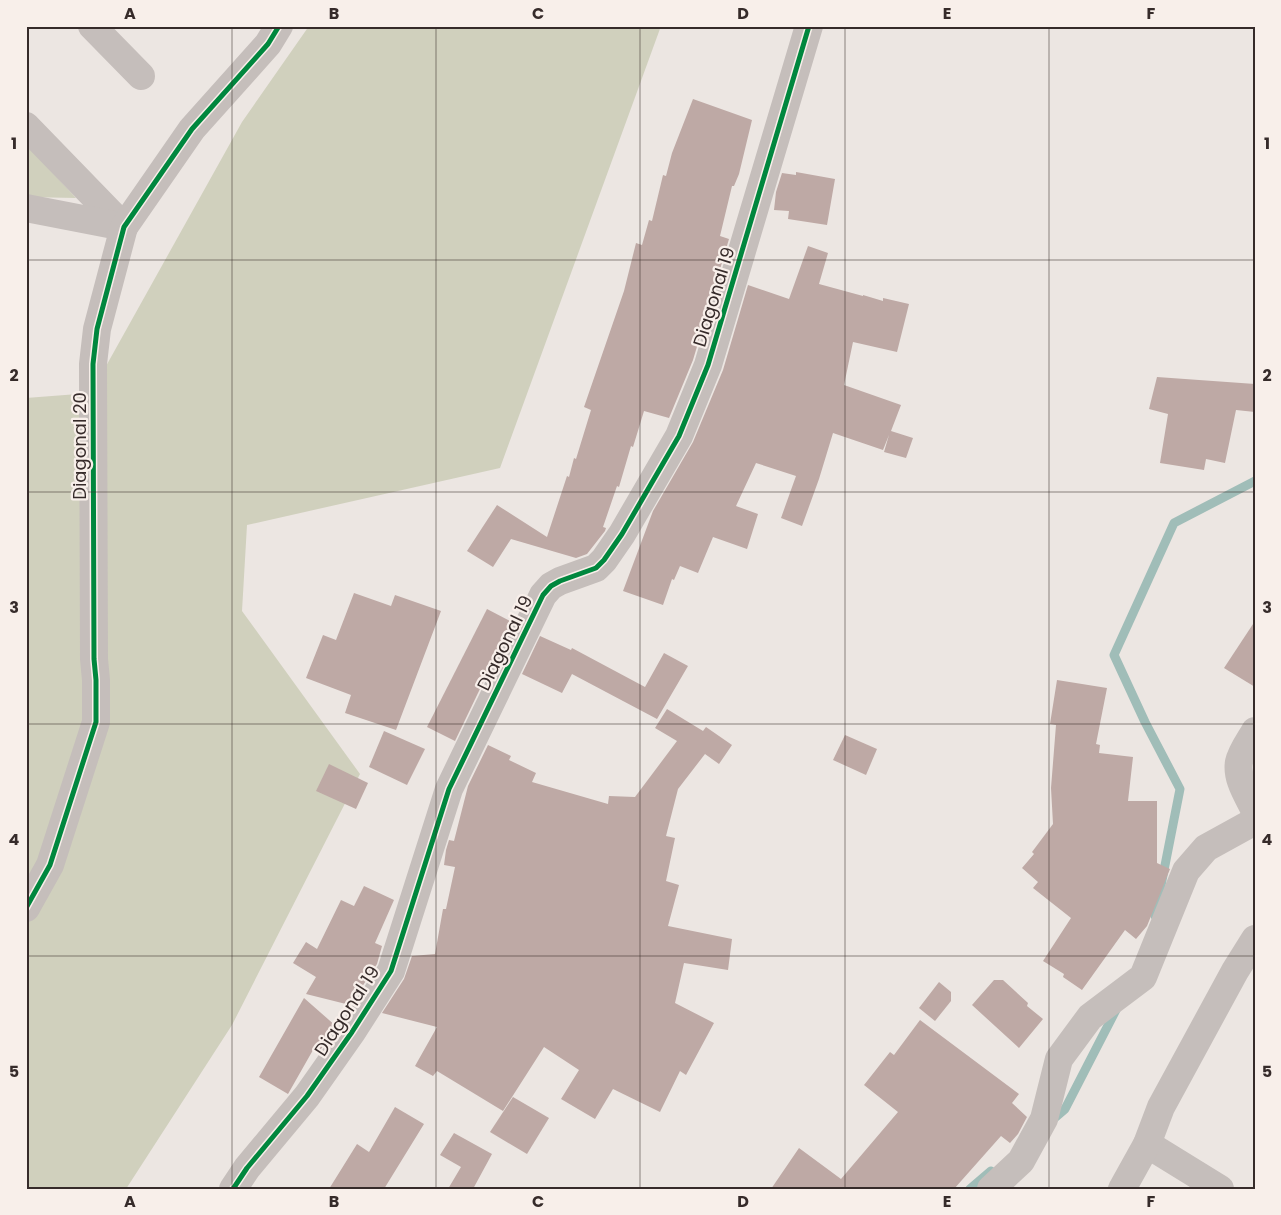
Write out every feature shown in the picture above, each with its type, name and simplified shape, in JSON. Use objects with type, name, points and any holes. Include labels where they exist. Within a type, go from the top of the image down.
[{"type":"street","points":[[92,26],[141,76]]},
{"type":"street","name":"Diagonal 20","points":[[26,908],[50,865],[96,722],[93,364],[97,329],[124,227],[192,129],[268,44],[279,26]]},
{"type":"street","name":"Diagonal 19","points":[[233,1189],[247,1168],[307,1096],[352,1032],[391,971],[449,789],[543,595],[560,580],[596,568],[604,560],[679,436],[708,365],[809,26]]},
{"type":"street","points":[[26,126],[124,227]]},
{"type":"street","points":[[26,208],[124,227]]},
{"type":"street","points":[[1255,731],[1239,761],[1238,770],[1240,780],[1255,810]]},
{"type":"street","points":[[991,1189],[1021,1161],[1044,1119],[1059,1058],[1090,1017],[1143,977],[1186,871],[1206,848],[1255,821]]},
{"type":"street","points":[[1122,1189],[1147,1144],[1161,1107],[1235,971],[1255,939]]},
{"type":"street","points":[[1147,1144],[1220,1189]]},
{"type":"green space","points":[[309,26],[661,26],[500,468],[247,525],[242,611],[360,774],[232,1025],[126,1189],[26,1189],[26,398],[91,393],[242,122]]},
{"type":"green space","points":[[26,144],[76,198],[26,197]]},
{"type":"building","points":[[693,99],[752,120],[739,174],[734,186],[732,186],[720,236],[729,239],[693,360],[669,418],[644,411],[619,487],[617,486],[603,527],[606,528],[605,531],[587,554],[576,558],[511,539],[493,567],[467,551],[497,505],[547,537],[567,476],[569,477],[574,458],[576,459],[591,410],[584,407],[624,291],[636,243],[642,245],[649,220],[652,221],[663,175],[666,176],[672,153]]},
{"type":"building","points":[[796,172],[835,179],[827,225],[788,219],[789,211],[774,210],[776,192],[782,173],[796,175]]},
{"type":"building","points":[[808,246],[828,253],[819,284],[883,301],[883,298],[909,304],[897,352],[853,342],[844,385],[901,405],[891,431],[913,438],[906,458],[884,452],[889,435],[883,450],[833,433],[802,526],[781,518],[796,476],[756,463],[736,506],[758,514],[747,549],[713,537],[698,573],[680,566],[674,580],[672,579],[663,605],[623,591],[653,511],[693,442],[723,370],[748,285],[789,299]]},
{"type":"building","points":[[1157,377],[1255,384],[1255,412],[1236,410],[1225,463],[1206,459],[1204,470],[1160,463],[1168,414],[1149,409]]},
{"type":"building","points":[[354,593],[391,606],[395,595],[441,611],[396,730],[345,713],[351,695],[306,678],[323,635],[336,640]]},
{"type":"building","points":[[487,609],[512,622],[455,741],[427,727]]},
{"type":"building","points":[[1255,621],[1255,687],[1224,668]]},
{"type":"building","points":[[540,636],[571,650],[572,648],[645,687],[664,653],[688,666],[657,719],[572,674],[562,693],[522,674]]},
{"type":"building","points":[[1057,680],[1107,688],[1096,744],[1100,745],[1099,753],[1133,757],[1128,801],[1157,801],[1157,863],[1170,869],[1147,926],[1136,939],[1125,930],[1082,990],[1063,977],[1064,974],[1043,961],[1071,918],[1033,888],[1038,882],[1022,868],[1034,854],[1032,852],[1053,824],[1051,788],[1056,725],[1050,724]]},
{"type":"building","points":[[667,709],[703,731],[706,727],[732,745],[719,764],[705,754],[678,789],[666,836],[675,838],[666,881],[679,885],[668,926],[732,939],[728,970],[684,963],[675,1003],[714,1023],[686,1075],[680,1071],[660,1112],[613,1089],[595,1119],[561,1099],[579,1070],[544,1047],[503,1111],[437,1071],[433,1076],[415,1066],[437,1027],[382,1013],[404,979],[412,956],[435,954],[443,909],[446,909],[455,867],[444,865],[446,850],[449,840],[454,841],[468,786],[488,745],[511,756],[509,760],[536,773],[532,782],[608,804],[609,796],[635,797],[677,741],[655,728]]},
{"type":"building","points":[[384,731],[425,749],[407,785],[369,767]]},
{"type":"building","points":[[845,735],[877,749],[866,775],[833,760]]},
{"type":"building","points":[[329,764],[368,783],[356,809],[316,791]]},
{"type":"building","points":[[364,886],[394,900],[375,943],[382,946],[377,964],[350,1005],[306,994],[316,977],[293,963],[306,942],[317,949],[341,900],[354,906]]},
{"type":"building","points":[[994,980],[1003,980],[1028,1003],[1027,1006],[1043,1019],[1019,1048],[972,1005]]},
{"type":"building","points":[[939,982],[951,992],[951,1001],[935,1021],[919,1008]]},
{"type":"building","points":[[304,998],[337,1027],[318,1053],[313,1050],[288,1094],[259,1077]]},
{"type":"building","points":[[920,1020],[1019,1094],[1012,1103],[1027,1117],[1018,1134],[1010,1143],[1001,1136],[954,1189],[771,1189],[799,1148],[841,1179],[898,1112],[864,1085],[890,1052],[894,1055]]},
{"type":"building","points":[[513,1097],[549,1118],[527,1154],[490,1132]]},
{"type":"building","points":[[395,1107],[424,1124],[384,1189],[329,1189],[357,1144],[369,1152]]},
{"type":"building","points":[[454,1133],[492,1154],[473,1189],[448,1189],[461,1167],[440,1155]]},
{"type":"waterway","points":[[1155,916],[1180,789],[1145,722],[1114,655],[1174,523],[1255,481]]},
{"type":"waterway","points":[[1051,1121],[1065,1109],[1118,1006]]},
{"type":"waterway","points":[[970,1189],[991,1171]]},
{"type":"cycle path","points":[[26,908],[50,865],[96,722],[93,364],[97,329],[124,227],[192,129],[268,44],[279,26]]},
{"type":"cycle path","points":[[233,1189],[247,1168],[307,1096],[352,1032],[391,971],[449,789],[543,595],[551,586],[596,568],[604,560],[622,534],[679,436],[708,365],[809,26]]}]
